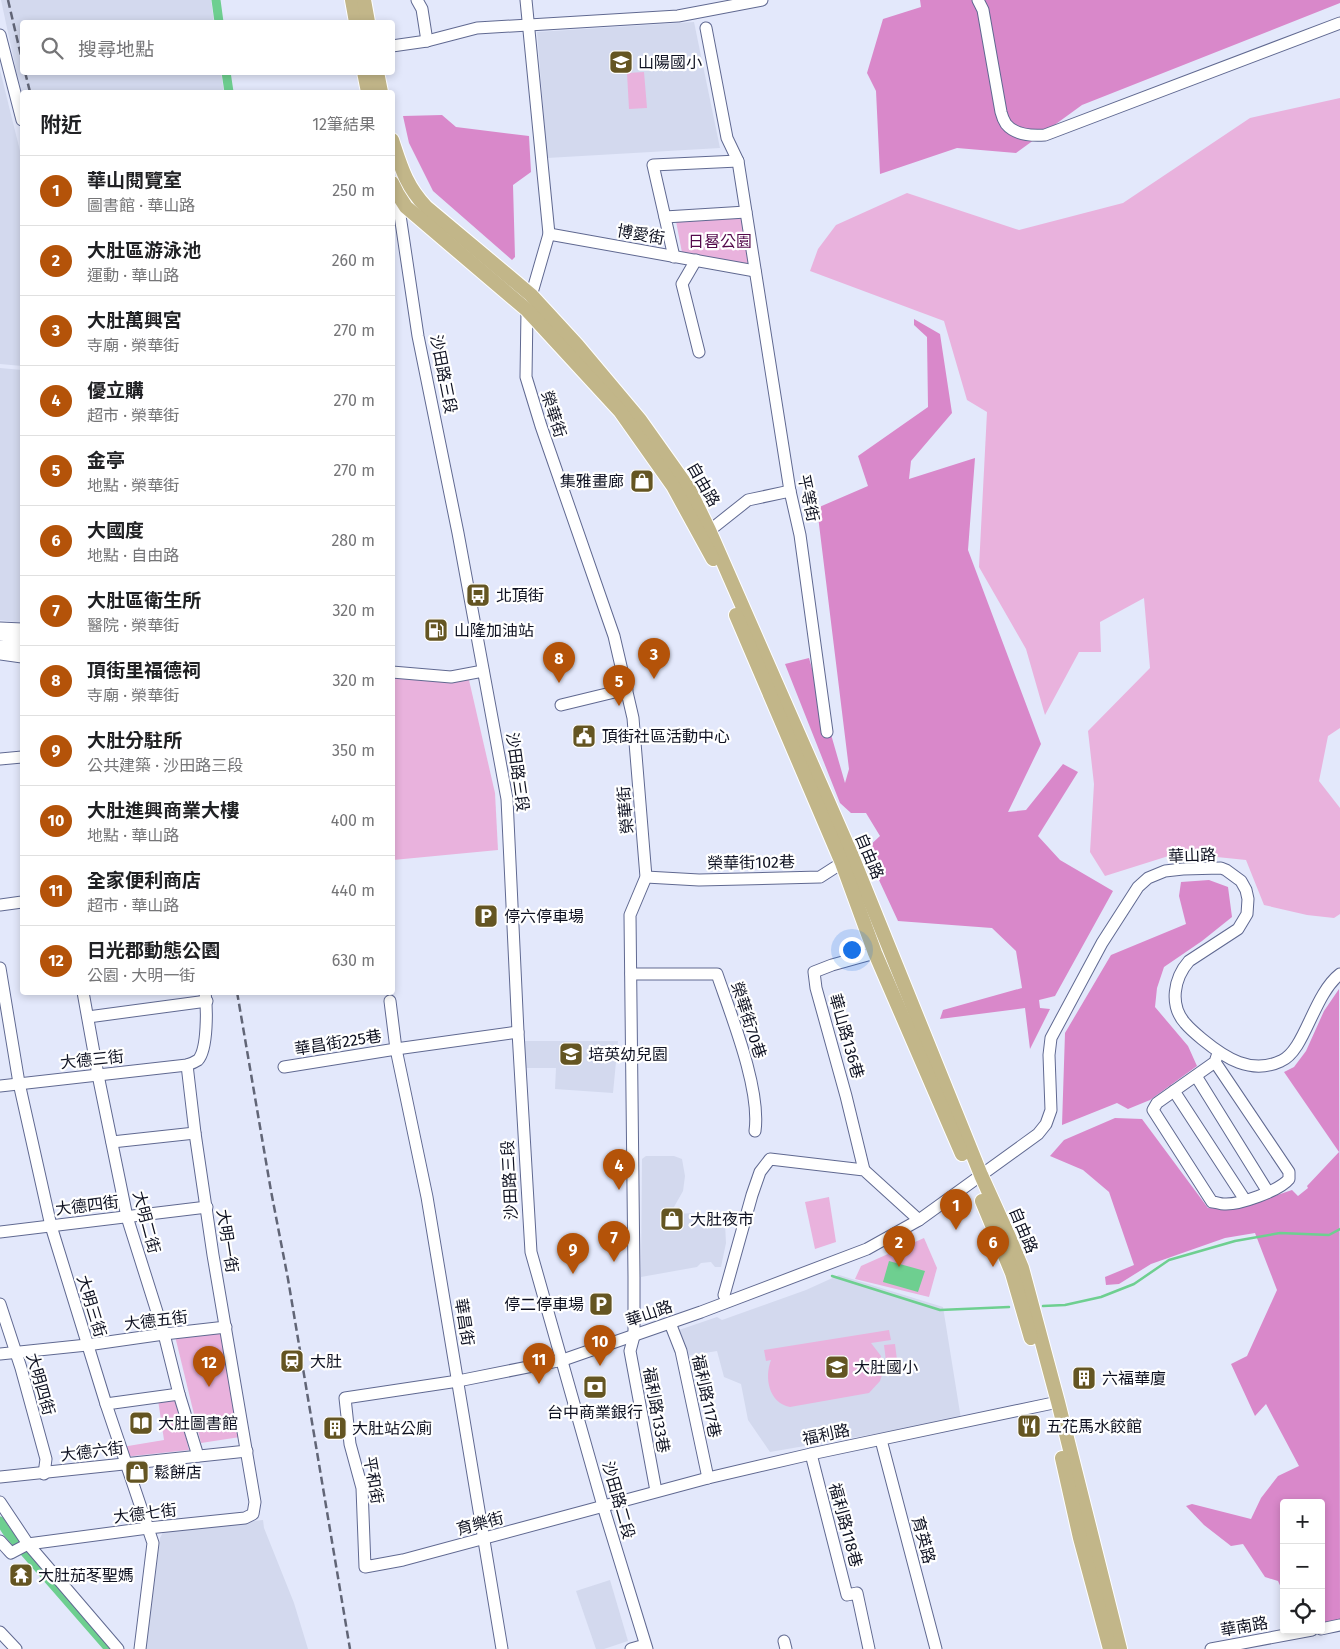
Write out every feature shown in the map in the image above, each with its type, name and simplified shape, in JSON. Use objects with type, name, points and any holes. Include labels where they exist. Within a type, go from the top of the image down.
[{"type":"main road","points":[[352,0],[356,20]]},
{"type":"main road","points":[[364,0],[368,20]]},
{"type":"main road","points":[[365,75],[368,90]]},
{"type":"main road","points":[[378,75],[381,90]]},
{"type":"main road","name":"沙田路三段","points":[[395,162],[398,185]]},
{"type":"main road","name":"自由路","points":[[398,185],[414,195],[531,295],[630,406],[635,423],[673,486],[713,560],[847,860],[875,953],[977,1178]]},
{"type":"main road","name":"自由路","points":[[398,185],[406,207],[527,310],[620,411],[635,423],[689,489],[709,531],[847,860],[977,1178],[1012,1273],[1054,1403],[1120,1649]]},
{"type":"main road","name":"自由路","points":[[1054,1403],[1080,1538],[1110,1649]]},
{"type":"street","points":[[417,0],[422,9],[427,41]]},
{"type":"street","points":[[526,0],[530,25],[549,234]]},
{"type":"street","points":[[395,46],[427,41],[477,28],[678,16],[759,0]]},
{"type":"street","points":[[978,0],[983,10],[1001,112],[1005,124],[1030,136],[1045,135],[1340,23]]},
{"type":"street","name":"平等街","points":[[706,28],[726,138],[738,161],[790,491],[800,535],[827,732]]},
{"type":"street","points":[[0,35],[20,112]]},
{"type":"street","points":[[674,256],[653,165],[738,161]]},
{"type":"street","name":"沙田路三段","points":[[398,185],[418,336],[458,533],[507,799],[531,1252],[563,1360]]},
{"type":"street","points":[[665,217],[746,212]]},
{"type":"street","name":"博愛街","points":[[549,234],[755,272]]},
{"type":"street","name":"榮華街","points":[[549,234],[527,310],[526,377],[541,426],[614,636],[627,689],[633,718],[646,877],[630,915],[634,1155],[634,1336]]},
{"type":"street","points":[[696,260],[682,284],[699,352]]},
{"type":"street","points":[[709,531],[748,500],[790,491]]},
{"type":"street","points":[[0,628],[20,629]]},
{"type":"street","points":[[0,636],[20,638]]},
{"type":"street","points":[[0,646],[20,647]]},
{"type":"street","points":[[0,654],[20,657]]},
{"type":"street","points":[[395,665],[451,674]]},
{"type":"street","points":[[395,672],[451,674],[483,671]]},
{"type":"street","points":[[561,705],[627,689]]},
{"type":"street","points":[[0,759],[20,757]]},
{"type":"street","name":"榮華街102巷","points":[[646,877],[699,880],[820,877],[847,860]]},
{"type":"street","name":"華山路","points":[[345,1398],[458,1381],[563,1360],[670,1323],[867,1249],[920,1220],[1038,1134],[1046,1124],[1051,1110],[1049,1055],[1051,1038],[1102,943],[1138,887],[1148,878],[1165,871],[1221,868],[1233,874],[1241,881],[1246,890],[1248,899],[1247,914],[1238,929],[1189,961],[1183,967],[1176,984],[1175,1000],[1177,1012],[1185,1024],[1217,1058],[1258,1067],[1280,1062],[1290,1056],[1297,1046],[1320,996],[1340,974]]},
{"type":"street","points":[[0,905],[20,902]]},
{"type":"street","name":"華山路136巷","points":[[864,1170],[816,988],[814,972],[875,953]]},
{"type":"street","name":"大明三街","points":[[0,968],[19,1083],[50,1226],[125,1464],[153,1543],[140,1649]]},
{"type":"street","name":"榮華街70巷","points":[[631,974],[717,974],[751,1083],[757,1120],[755,1131]]},
{"type":"street","name":"大明二街","points":[[84,995],[98,1075],[127,1217],[164,1334],[179,1394],[198,1456]]},
{"type":"street","points":[[88,1017],[206,997],[207,1026],[201,1054],[197,1060],[187,1065]]},
{"type":"street","name":"華昌街","points":[[390,1001],[396,1049],[427,1197],[502,1649]]},
{"type":"street","name":"華昌街225巷","points":[[284,1066],[518,1032]]},
{"type":"street","points":[[1217,1058],[1289,1172],[1289,1179],[1286,1183],[1268,1192],[1245,1200],[1225,1204],[1212,1202],[1153,1110],[1157,1102],[1196,1076],[1217,1058]]},
{"type":"street","name":"大德三街","points":[[0,1086],[187,1065]]},
{"type":"street","name":"大明一街","points":[[187,1065],[195,1133],[255,1502]]},
{"type":"street","points":[[1196,1076],[1268,1192]]},
{"type":"street","points":[[1174,1091],[1245,1200]]},
{"type":"street","points":[[112,1142],[195,1133]]},
{"type":"street","points":[[724,1295],[752,1195],[760,1172],[770,1158],[864,1170],[920,1220]]},
{"type":"street","name":"大德四街","points":[[0,1232],[207,1207]]},
{"type":"street","name":"大明四街","points":[[0,1304],[21,1368],[46,1459],[44,1474]]},
{"type":"street","name":"福利路117巷","points":[[670,1323],[681,1351],[708,1478]]},
{"type":"street","name":"大德五街","points":[[0,1354],[226,1327]]},
{"type":"street","name":"福利路133巷","points":[[634,1336],[630,1351],[656,1491]]},
{"type":"street","name":"沙田路二段","points":[[563,1360],[603,1506],[646,1647]]},
{"type":"street","points":[[106,1404],[179,1394]]},
{"type":"street","name":"平和街","points":[[345,1398],[350,1444],[362,1488],[365,1567]]},
{"type":"street","name":"福利路","points":[[603,1506],[708,1478],[811,1454],[1054,1403]]},
{"type":"street","name":"育英路","points":[[881,1440],[936,1649]]},
{"type":"street","name":"大德六街","points":[[0,1478],[247,1451]]},
{"type":"street","name":"福利路118巷","points":[[811,1454],[847,1596],[856,1593],[869,1649]]},
{"type":"street","points":[[0,1502],[28,1544],[118,1649]]},
{"type":"street","name":"大德七街","points":[[28,1544],[148,1528],[245,1518],[253,1514],[255,1502]]},
{"type":"street","name":"育樂街","points":[[365,1567],[402,1560],[485,1539],[603,1506]]},
{"type":"street","points":[[0,1541],[11,1553],[28,1544]]},
{"type":"street","points":[[1325,1627],[1340,1625]]},
{"type":"street","points":[[0,1632],[16,1649]]},
{"type":"street","name":"華南路","points":[[1210,1649],[1291,1634]]},
{"type":"street","points":[[631,1649],[646,1647]]},
{"type":"shaded area","points":[[1,0],[211,0],[214,20],[20,20],[20,75],[221,75],[224,90],[20,90]]},
{"type":"shaded area","points":[[920,0],[1340,0],[1340,3],[1082,105],[1016,153],[957,148],[880,174],[876,91],[867,73],[883,19],[921,7]]},
{"type":"shaded area","name":"山陽國小","points":[[694,22],[720,148],[547,158],[537,32]]},
{"type":"shaded area","points":[[0,70],[20,151],[20,366],[0,364]]},
{"type":"shaded area","points":[[442,115],[456,127],[529,136],[531,172],[513,185],[515,257],[512,260],[433,191],[409,143],[403,116]]},
{"type":"shaded area","points":[[914,319],[940,334],[952,413],[911,461],[909,479],[975,458],[968,550],[1041,744],[1008,812],[1026,810],[1063,764],[1078,772],[1038,836],[1060,860],[1113,891],[1055,996],[1039,1000],[1040,1008],[1050,1009],[1030,1049],[1025,1008],[940,1019],[943,1010],[1022,988],[1016,951],[992,928],[898,921],[865,850],[880,836],[866,813],[851,813],[840,803],[785,664],[809,658],[845,783],[849,769],[817,508],[868,486],[858,456],[928,407],[927,337],[914,325]]},
{"type":"shaded area","points":[[0,368],[20,370],[20,623],[0,620]]},
{"type":"shaded area","points":[[1209,880],[1228,887],[1232,917],[1202,941],[1164,967],[1157,988],[1155,1007],[1188,1046],[1197,1066],[1150,1100],[1128,1109],[1117,1103],[1062,1125],[1065,1033],[1111,955],[1186,924],[1179,896],[1181,882]]},
{"type":"shaded area","points":[[1339,989],[1340,1620],[1325,1622],[1325,1499],[1280,1499],[1280,1585],[1278,1581],[1265,1577],[1243,1544],[1231,1546],[1204,1525],[1186,1506],[1192,1504],[1251,1519],[1261,1498],[1278,1476],[1299,1466],[1266,1404],[1255,1416],[1231,1364],[1247,1356],[1277,1290],[1255,1233],[1225,1238],[1151,1264],[1119,1284],[1106,1285],[1105,1277],[1134,1265],[1109,1192],[1083,1170],[1050,1156],[1064,1140],[1115,1118],[1142,1119],[1208,1208],[1236,1209],[1292,1190],[1298,1196],[1308,1188],[1307,1186],[1339,1152],[1284,1072],[1294,1067],[1306,1051],[1324,1011]]},
{"type":"shaded area","name":"培英幼兒園","points":[[525,1041],[618,1041],[613,1093],[555,1089],[556,1068],[525,1068]]},
{"type":"shaded area","name":"大肚夜市","points":[[646,1156],[674,1156],[682,1159],[685,1176],[683,1191],[670,1214],[698,1213],[706,1223],[725,1224],[726,1243],[721,1267],[715,1267],[711,1262],[701,1263],[697,1267],[641,1277],[642,1159]]},
{"type":"shaded area","points":[[889,1261],[925,1271],[918,1292],[883,1282]]},
{"type":"shaded area","name":"大肚國小","points":[[839,1275],[943,1307],[961,1419],[770,1452],[748,1420],[741,1384],[724,1377],[717,1351],[686,1356],[679,1330],[717,1317],[722,1320],[806,1290]]},
{"type":"shaded area","points":[[263,1520],[264,1528],[294,1603],[308,1649],[146,1649],[160,1538],[163,1532],[167,1530]]},
{"type":"shaded area","points":[[610,1580],[628,1641],[604,1649],[596,1649],[576,1591]]},
{"type":"green space","points":[[644,72],[647,108],[629,109],[627,73]]},
{"type":"green space","points":[[1340,98],[1340,728],[1328,736],[1319,781],[1340,808],[1340,914],[1334,918],[1307,915],[1264,905],[1246,860],[1178,853],[1105,876],[1090,852],[1094,784],[1088,731],[1150,668],[1144,598],[1100,622],[1101,652],[1079,652],[1045,715],[1026,649],[979,567],[987,412],[967,400],[944,321],[810,271],[818,249],[836,225],[907,193],[1019,230],[1123,203],[1250,118]]},
{"type":"green space","name":"日晷公園","points":[[741,215],[750,269],[683,258],[676,221]]},
{"type":"green space","points":[[395,675],[469,680],[495,793],[498,850],[395,860]]},
{"type":"green space","points":[[829,1197],[836,1242],[815,1249],[805,1202]]},
{"type":"green space","points":[[924,1238],[937,1268],[929,1297],[855,1279],[861,1266]]},
{"type":"green space","points":[[221,1330],[240,1437],[201,1443],[175,1336]]},
{"type":"green space","points":[[889,1330],[891,1340],[871,1343],[881,1356],[883,1372],[880,1381],[869,1393],[790,1407],[783,1405],[773,1395],[768,1382],[771,1360],[766,1361],[764,1350]]},
{"type":"green space","points":[[895,1344],[898,1368],[887,1369],[884,1345]]},
{"type":"green space","points":[[175,1396],[189,1450],[124,1457],[122,1447],[164,1440],[158,1400]]},
{"type":"waterway","points":[[216,0],[219,20]]},
{"type":"waterway","points":[[226,75],[229,90]]},
{"type":"waterway","points":[[1043,1306],[1065,1305],[1101,1297],[1134,1284],[1169,1260],[1235,1241],[1280,1233],[1329,1235],[1340,1229]]},
{"type":"waterway","points":[[832,1276],[940,1310],[1009,1307]]},
{"type":"waterway","points":[[0,1521],[7,1532],[109,1649]]},
{"type":"railway","points":[[8,0],[20,51]]},
{"type":"railway","points":[[26,75],[30,90]]},
{"type":"railway","points":[[238,995],[288,1279],[350,1649]]},
{"type":"place","name":"山陽國小","points":[[621,62]]},
{"type":"place","name":"集雅畫廊","points":[[642,481]]},
{"type":"place","name":"北頂街","points":[[478,595]]},
{"type":"place","name":"山隆加油站","points":[[436,630]]},
{"type":"place","name":"大肚萬興宮","points":[[654,679]]},
{"type":"place","name":"頂街里福德祠","points":[[559,683]]},
{"type":"place","name":"金亭","points":[[619,706]]},
{"type":"place","name":"頂街社區活動中心","points":[[584,736]]},
{"type":"place","name":"停六停車場","points":[[486,916]]},
{"type":"place","name":"培英幼兒園","points":[[571,1054]]},
{"type":"place","name":"優立購","points":[[619,1190]]},
{"type":"place","name":"大肚夜市","points":[[672,1219]]},
{"type":"place","name":"華山閱覽室","points":[[956,1230]]},
{"type":"place","name":"大肚區衛生所","points":[[614,1262]]},
{"type":"place","name":"大肚區游泳池","points":[[899,1267]]},
{"type":"place","name":"大國度","points":[[993,1267]]},
{"type":"place","name":"大肚分駐所","points":[[573,1274]]},
{"type":"place","name":"停二停車場","points":[[601,1304]]},
{"type":"place","name":"大肚","points":[[292,1361]]},
{"type":"place","name":"大肚進興商業大樓","points":[[600,1366]]},
{"type":"place","name":"大肚國小","points":[[837,1367]]},
{"type":"place","name":"六福華廈","points":[[1084,1378]]},
{"type":"place","name":"全家便利商店","points":[[539,1384]]},
{"type":"place","name":"日光郡動態公園","points":[[209,1387]]},
{"type":"place","name":"台中商業銀行","points":[[595,1387]]},
{"type":"place","name":"大肚圖書館","points":[[141,1423]]},
{"type":"place","name":"五花馬水餃館","points":[[1029,1426]]},
{"type":"place","name":"大肚站公廁","points":[[335,1428]]},
{"type":"place","name":"鬆餅店","points":[[137,1472]]},
{"type":"place","name":"大肚茄苳聖媽","points":[[21,1575]]}]
